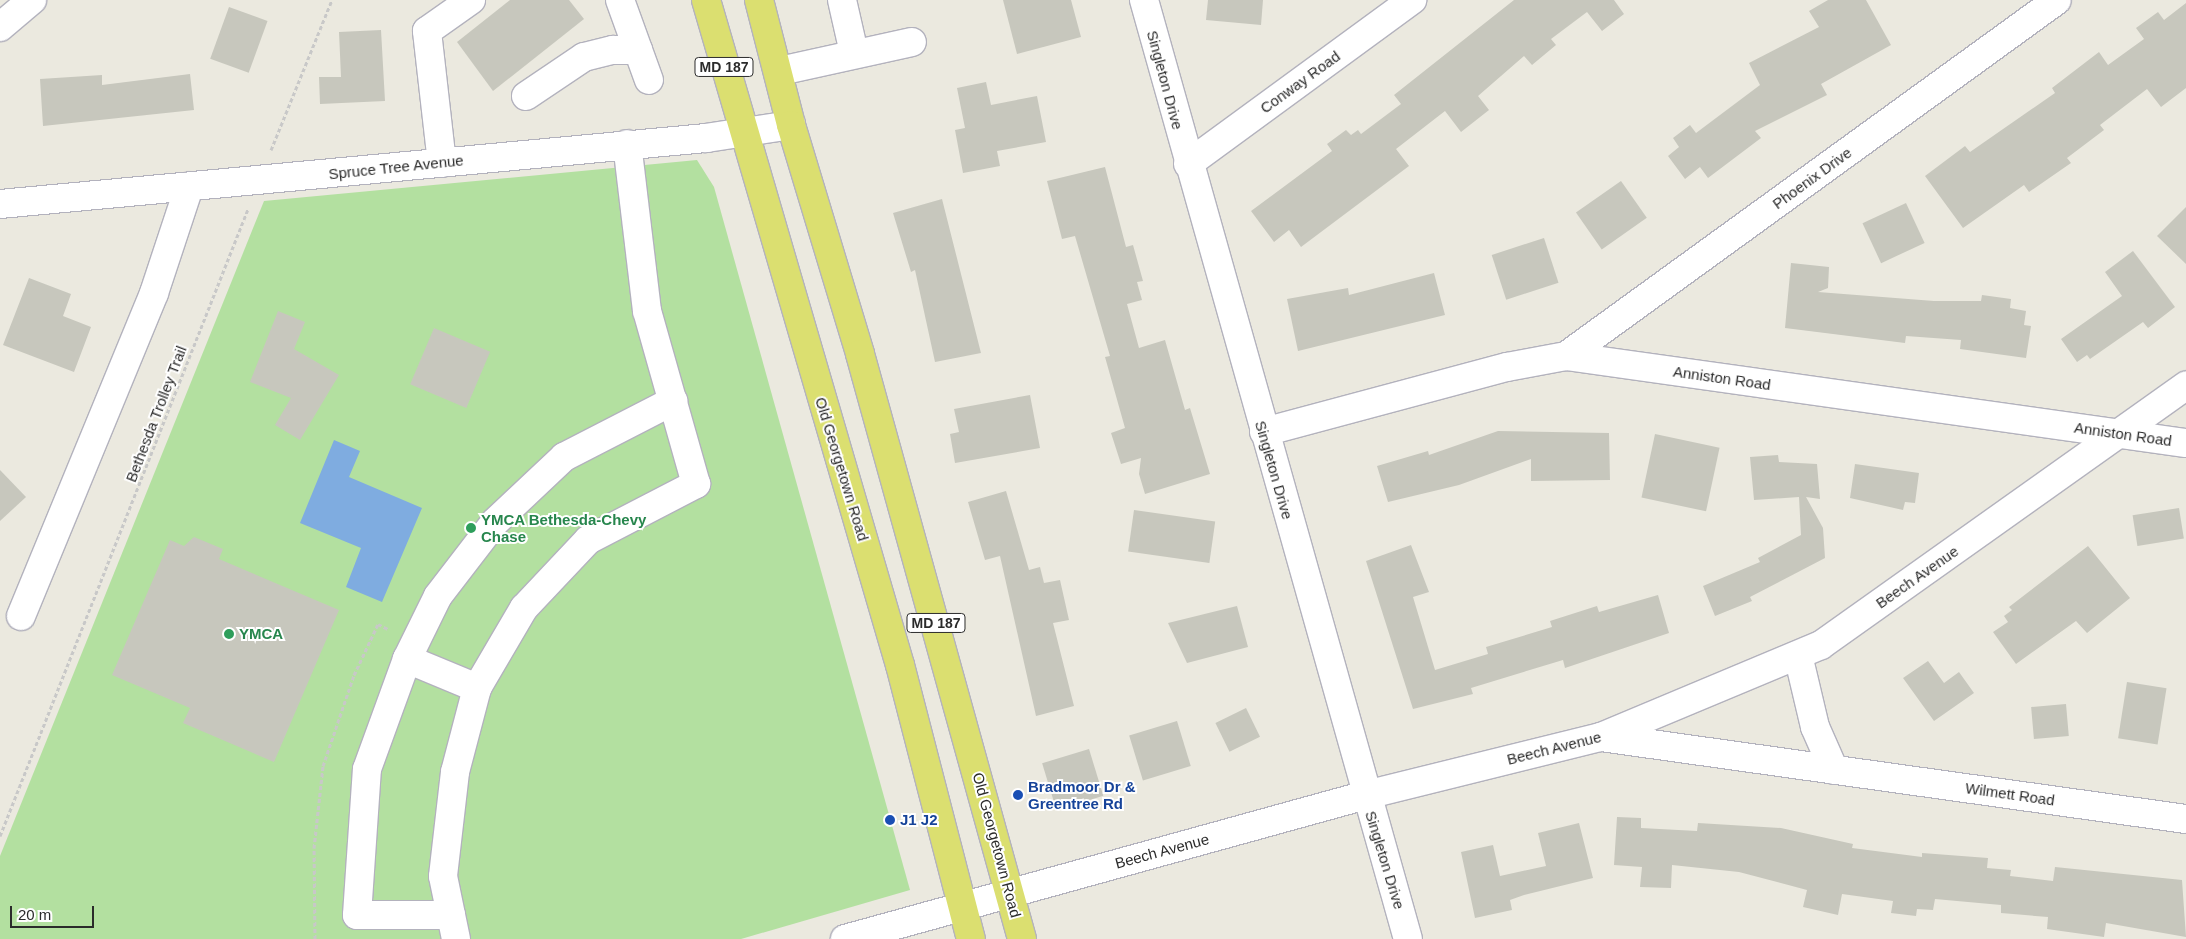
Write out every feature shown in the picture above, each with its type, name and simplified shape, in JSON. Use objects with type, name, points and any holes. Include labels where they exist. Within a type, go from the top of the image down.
[{"type":"main road","name":"Old Georgetown Road","points":[[706,0],[742,134],[900,665],[971,939]]},
{"type":"main road","name":"Old Georgetown Road","points":[[759,0],[780,71],[790,125],[860,354],[1022,939]]},
{"type":"street","points":[[0,27],[32,0]]},
{"type":"street","points":[[442,162],[427,31],[471,0]]},
{"type":"street","points":[[620,0],[649,80]]},
{"type":"street","points":[[842,0],[854,53]]},
{"type":"street","name":"Singleton Drive","points":[[1144,0],[1188,164],[1408,939]]},
{"type":"street","name":"Conway Road","points":[[1188,164],[1412,0]]},
{"type":"street","name":"Phoenix Drive","points":[[1566,356],[2057,0]]},
{"type":"street","points":[[780,71],[854,53],[912,42]]},
{"type":"street","points":[[526,96],[584,57],[613,50],[638,50]]},
{"type":"street","name":"Spruce Tree Avenue","points":[[0,204],[742,134],[790,125]]},
{"type":"street","points":[[627,144],[647,310],[673,402],[696,484],[588,540],[524,608],[477,688],[454,781],[443,876],[453,927],[357,915],[367,769],[407,659],[438,596],[495,522],[564,456],[673,402]]},
{"type":"street","points":[[21,616],[154,293],[189,187]]},
{"type":"street","name":"Anniston Road","points":[[1264,432],[1507,367],[1566,356],[2186,443]]},
{"type":"street","name":"Beech Avenue","points":[[845,939],[1010,891],[1366,795],[1601,738],[1822,644],[2121,434],[2186,386]]},
{"type":"street","points":[[1798,655],[1815,727],[1834,770]]},
{"type":"street","points":[[407,659],[477,688]]},
{"type":"street","name":"Wilmett Road","points":[[1601,738],[2186,818]]},
{"type":"path","name":"Bethesda Trolley Trail","points":[[0,836],[332,0]]},
{"type":"green space","name":"YMCA Bethesda-Chevy Chase","points":[[697,160],[714,187],[910,890],[741,939],[0,939],[0,856],[264,201]]},
{"type":"water","points":[[334,440],[360,451],[349,477],[422,508],[382,602],[346,587],[361,548],[300,523]]},
{"type":"building","points":[[510,0],[569,0],[584,19],[493,91],[457,42]]},
{"type":"building","points":[[1003,0],[1071,0],[1081,37],[1017,54]]},
{"type":"building","points":[[1208,0],[1263,0],[1261,25],[1206,20]]},
{"type":"building","points":[[1514,0],[1614,0],[1624,14],[1602,31],[1587,12],[1551,39],[1556,45],[1532,65],[1524,56],[1478,96],[1489,110],[1461,132],[1445,111],[1396,149],[1409,166],[1301,247],[1289,230],[1274,242],[1251,211],[1332,151],[1327,144],[1346,130],[1351,135],[1358,130],[1361,134],[1401,104],[1394,95]]},
{"type":"building","points":[[1828,0],[1866,0],[1891,45],[1821,84],[1827,95],[1755,131],[1761,138],[1708,178],[1700,167],[1685,179],[1668,156],[1679,147],[1673,138],[1690,125],[1696,133],[1760,85],[1749,63],[1819,27],[1809,11]]},
{"type":"building","points":[[2186,3],[2186,88],[2161,107],[2147,89],[2100,125],[2104,130],[2067,158],[2071,163],[2029,192],[2024,185],[1963,228],[1925,176],[1965,146],[1970,152],[2055,93],[2052,88],[2099,52],[2108,65],[2144,39],[2136,28],[2158,12],[2164,20]]},
{"type":"building","points":[[229,7],[268,21],[249,73],[210,59]]},
{"type":"building","points":[[381,30],[385,101],[320,104],[319,77],[341,77],[339,32]]},
{"type":"building","points":[[190,74],[194,110],[43,126],[40,79],[102,75],[102,85]]},
{"type":"building","points":[[986,82],[991,105],[1037,96],[1046,142],[997,151],[1000,166],[963,173],[955,130],[965,128],[957,88]]},
{"type":"building","points":[[1105,167],[1126,247],[1133,245],[1143,281],[1137,282],[1142,300],[1127,304],[1139,348],[1165,340],[1185,410],[1190,408],[1210,474],[1145,494],[1139,474],[1141,458],[1121,464],[1111,433],[1125,428],[1105,357],[1110,356],[1075,236],[1062,239],[1047,181]]},
{"type":"building","points":[[1621,181],[1647,218],[1602,249],[1576,213]]},
{"type":"building","points":[[942,199],[981,353],[935,362],[915,270],[911,272],[893,213]]},
{"type":"building","points":[[1906,203],[1925,243],[1881,263],[1862,223]]},
{"type":"building","points":[[2186,207],[2186,264],[2157,236]]},
{"type":"building","points":[[1544,238],[1559,283],[1506,300],[1492,255]]},
{"type":"building","points":[[2133,251],[2175,307],[2148,328],[2143,322],[2090,359],[2087,355],[2077,362],[2061,339],[2122,296],[2105,272]]},
{"type":"building","points":[[1791,263],[1829,267],[1828,288],[1818,292],[1934,301],[1981,301],[1982,295],[2011,299],[2010,308],[2026,311],[2024,325],[2031,326],[2026,358],[1960,349],[1961,340],[1906,336],[1905,343],[1785,328]]},
{"type":"building","points":[[1434,273],[1445,315],[1298,351],[1287,299],[1348,288],[1349,295]]},
{"type":"building","points":[[29,278],[71,294],[63,316],[91,327],[74,372],[3,345]]},
{"type":"building","points":[[278,311],[305,322],[294,349],[339,375],[300,440],[275,425],[291,398],[250,382]]},
{"type":"building","points":[[434,328],[490,352],[466,408],[410,384]]},
{"type":"building","points":[[1030,395],[1040,448],[955,463],[950,434],[959,432],[954,409]]},
{"type":"building","points":[[1498,431],[1609,433],[1610,480],[1531,481],[1531,459],[1459,485],[1388,502],[1377,466],[1428,451],[1429,455]]},
{"type":"building","points":[[1655,434],[1720,448],[1706,511],[1641,498]]},
{"type":"building","points":[[1778,455],[1779,462],[1817,464],[1820,499],[1806,497],[1823,528],[1825,558],[1750,597],[1752,601],[1715,616],[1703,586],[1760,562],[1758,558],[1801,535],[1799,497],[1754,500],[1750,457]]},
{"type":"building","points":[[1855,464],[1919,473],[1915,503],[1905,502],[1903,510],[1850,498]]},
{"type":"building","points":[[0,470],[26,497],[0,521]]},
{"type":"building","points":[[1006,491],[1029,570],[1040,567],[1044,583],[1060,580],[1069,620],[1053,623],[1074,706],[1036,716],[1000,556],[985,560],[968,502]]},
{"type":"building","points":[[2179,508],[2184,539],[2137,546],[2133,515]]},
{"type":"building","points":[[1134,510],[1215,521],[1209,563],[1128,552]]},
{"type":"building","name":"YMCA","points":[[194,537],[223,549],[219,559],[339,610],[274,762],[183,723],[190,708],[112,675],[170,540],[184,546]]},
{"type":"building","points":[[1411,545],[1429,592],[1413,597],[1435,670],[1488,654],[1486,647],[1552,627],[1550,621],[1597,606],[1599,612],[1658,595],[1669,633],[1565,668],[1563,660],[1471,688],[1473,694],[1413,709],[1366,561]]},
{"type":"building","points":[[2088,546],[2130,598],[2087,633],[2076,621],[2016,664],[1993,632],[2008,622],[2004,616],[2012,610],[2009,607]]},
{"type":"building","points":[[1237,606],[1248,647],[1187,663],[1168,623]]},
{"type":"building","points":[[1928,661],[1944,683],[1959,672],[1974,693],[1934,721],[1903,678]]},
{"type":"building","points":[[2127,682],[2167,688],[2158,745],[2118,738]]},
{"type":"building","points":[[2066,704],[2069,736],[2034,739],[2031,707]]},
{"type":"building","points":[[1246,708],[1260,737],[1229,752],[1215,723]]},
{"type":"building","points":[[1177,721],[1191,766],[1143,781],[1129,736]]},
{"type":"building","points":[[1089,749],[1103,796],[1056,810],[1042,763]]},
{"type":"building","points":[[1617,817],[1641,818],[1641,828],[1697,831],[1698,823],[1781,828],[1853,844],[1852,848],[1922,857],[1922,853],[1988,858],[1987,868],[2011,870],[2010,876],[2053,881],[2055,867],[2182,880],[2186,937],[2106,923],[2104,937],[2047,929],[2048,917],[2001,913],[2001,905],[1935,899],[1933,910],[1917,909],[1916,916],[1891,913],[1893,901],[1842,894],[1838,915],[1803,907],[1807,890],[1739,872],[1672,865],[1671,888],[1640,887],[1642,867],[1614,865]]},
{"type":"building","points":[[1579,823],[1593,878],[1524,895],[1510,900],[1512,910],[1475,918],[1461,852],[1493,845],[1500,876],[1546,866],[1538,833]]},
{"type":"place","name":"YMCA Bethesda-Chevy Chase","points":[[471,528]]},
{"type":"place","name":"YMCA","points":[[229,634]]},
{"type":"place","name":"Bradmoor Dr & Greentree Rd","points":[[1018,795]]},
{"type":"place","name":"J1 J2","points":[[890,820]]}]
